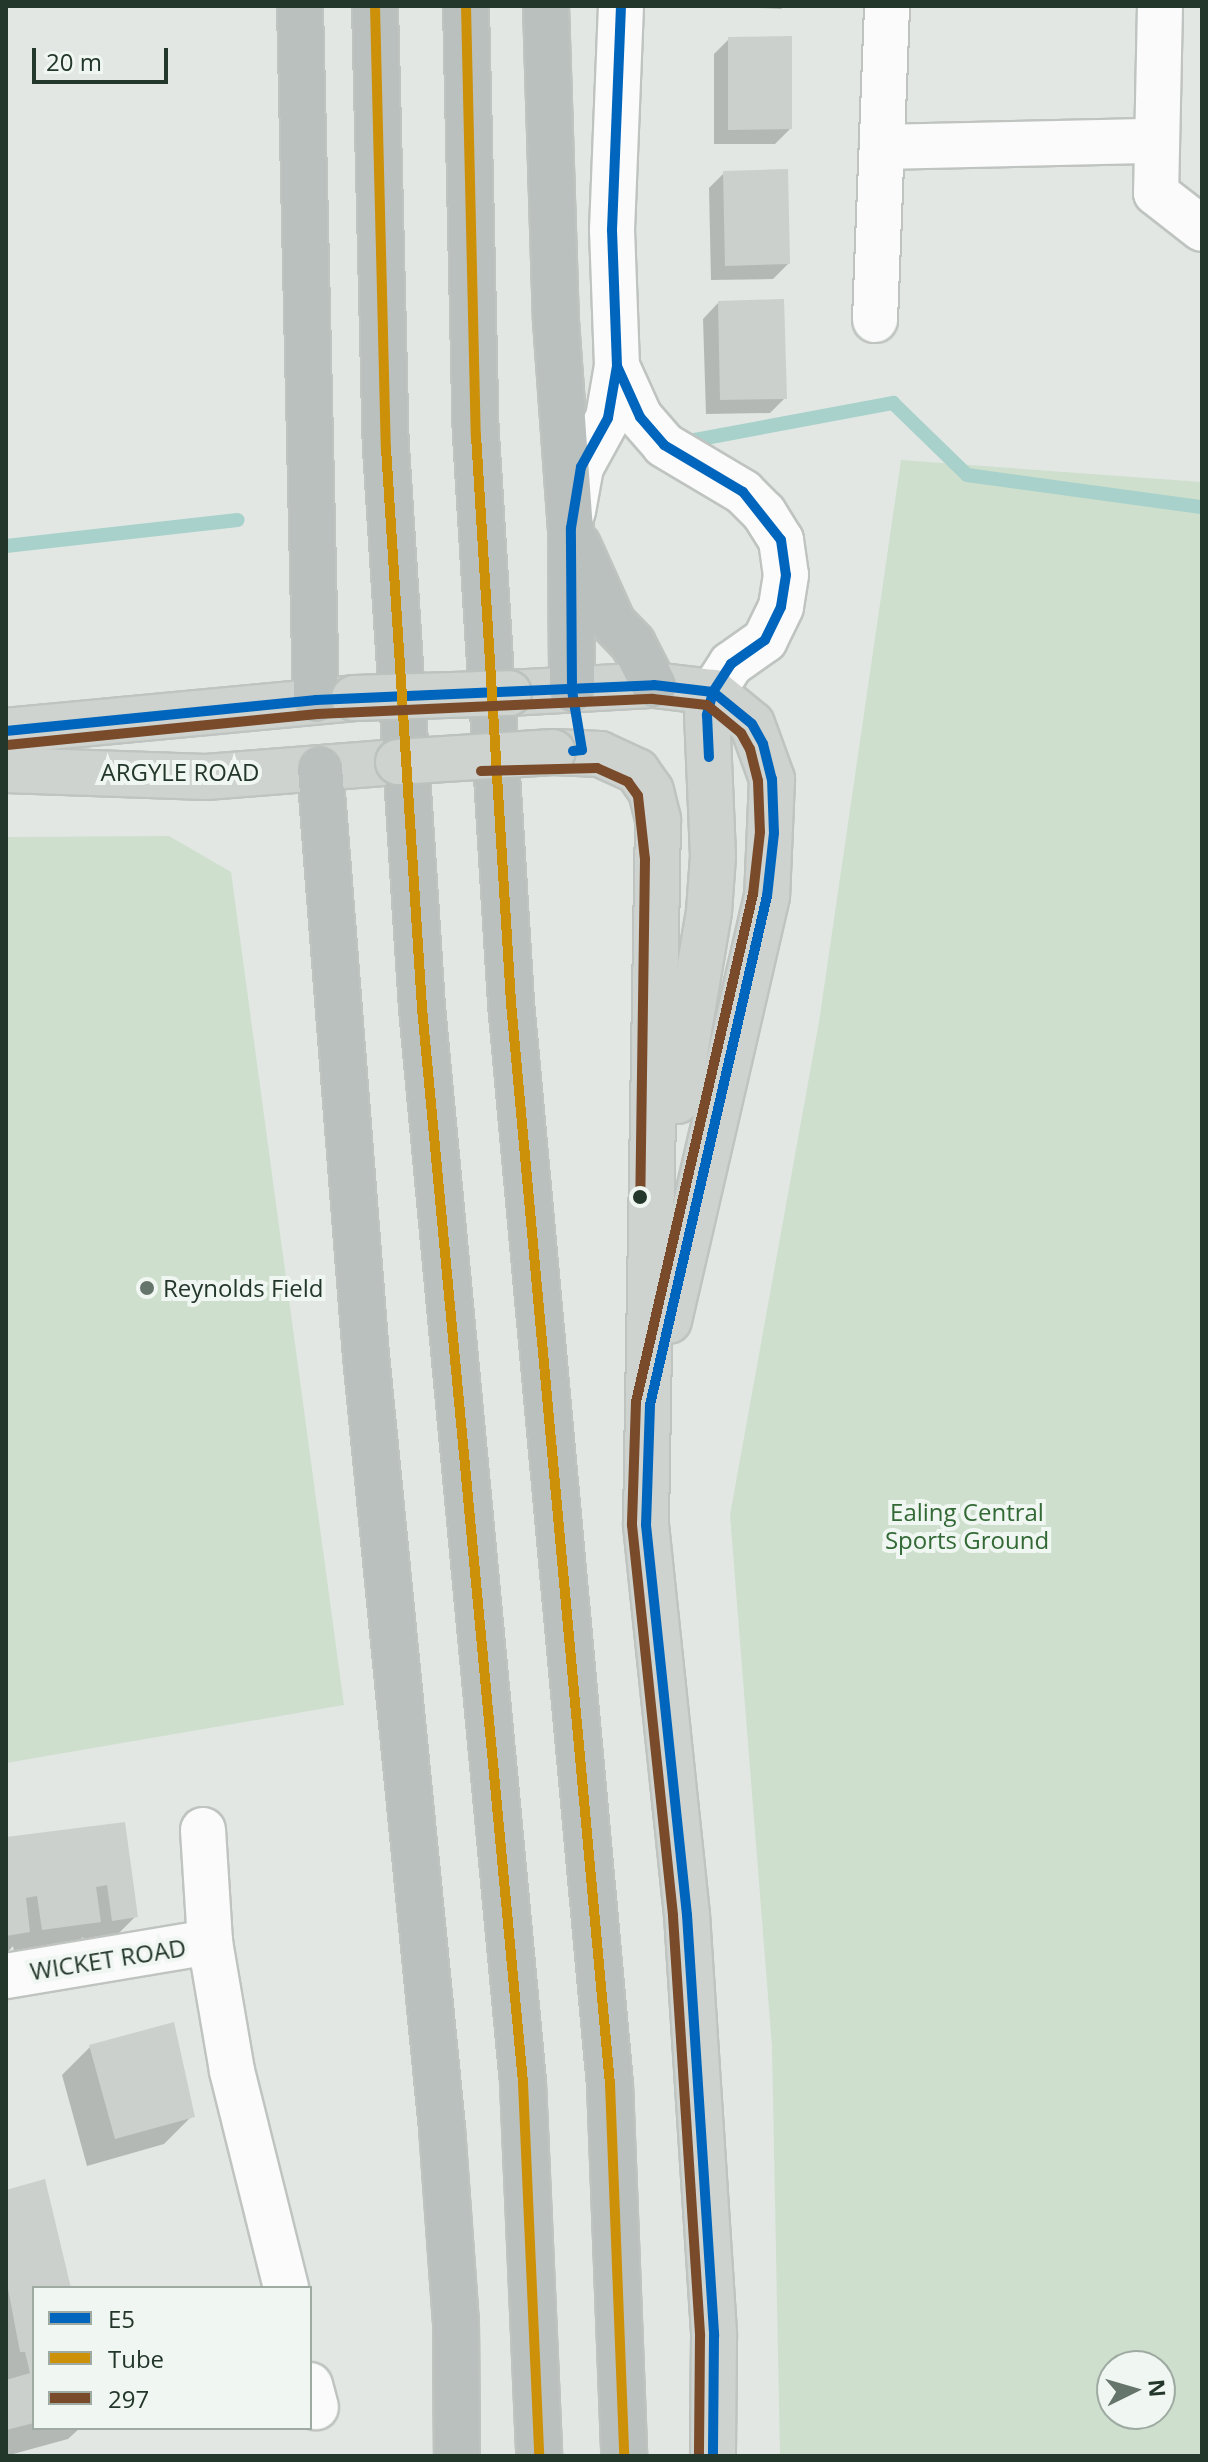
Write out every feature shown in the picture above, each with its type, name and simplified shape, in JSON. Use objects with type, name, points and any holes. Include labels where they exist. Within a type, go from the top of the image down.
[{"type":"highway","points":[[300,6],[335,699]]},
{"type":"highway","points":[[375,6],[386,448],[422,1008],[523,2083],[539,2456]]},
{"type":"highway","points":[[466,6],[476,435],[511,1003],[610,2084],[624,2456]]},
{"type":"highway","points":[[546,6],[556,321],[571,528],[560,691]]},
{"type":"highway","points":[[571,528],[613,623],[633,644],[654,685]]},
{"type":"highway","points":[[337,766],[366,1356],[443,2143],[456,2321],[457,2456]]},
{"type":"main road","points":[[6,731],[335,699],[654,685],[713,692],[752,724],[763,744],[772,779],[774,833],[767,896],[650,1405]]},
{"type":"main road","points":[[560,691],[567,751]]},
{"type":"main road","points":[[713,692],[707,715],[713,856],[709,911],[654,1217],[646,1525],[687,1915],[714,2336],[713,2456]]},
{"type":"main road","points":[[335,699],[337,766]]},
{"type":"main road","name":"ARGYLE ROAD","points":[[6,770],[206,777],[567,751],[615,757],[637,771],[651,791],[658,820],[654,1217]]},
{"type":"street","points":[[571,528],[581,467],[608,418],[617,366],[612,230],[621,6]]},
{"type":"street","points":[[875,320],[887,6]]},
{"type":"street","points":[[1160,6],[1156,193],[1202,229]]},
{"type":"street","points":[[882,147],[1156,141]]},
{"type":"street","points":[[617,366],[640,417],[664,445],[743,492],[764,513],[781,540],[786,575],[781,607],[765,640],[731,664],[713,692]]},
{"type":"street","points":[[203,1830],[210,1942],[232,2071],[286,2286]]},
{"type":"street","name":"WICKET ROAD","points":[[6,1976],[210,1942]]},
{"type":"green space","name":"Ealing Central Sports Ground","points":[[901,460],[1202,482],[1202,2456],[780,2456],[772,2047],[730,1515],[819,1022]]},
{"type":"green space","name":"Reynolds Field","points":[[169,836],[231,872],[344,1705],[6,1763],[6,837]]},
{"type":"building","points":[[792,36],[792,129],[728,130],[728,37]]},
{"type":"building","points":[[788,169],[790,264],[725,266],[723,171]]},
{"type":"building","points":[[784,299],[787,399],[720,400],[718,301]]},
{"type":"building","points":[[125,1822],[138,1917],[112,1921],[107,1885],[96,1887],[101,1922],[42,1930],[37,1896],[26,1898],[30,1932],[6,1936],[6,1837]]},
{"type":"building","points":[[174,2022],[195,2117],[115,2139],[89,2045]]},
{"type":"building","points":[[45,2179],[71,2286],[32,2286],[32,2424],[6,2430],[6,2380],[30,2373],[25,2352],[20,2352],[6,2278],[6,2190]]},
{"type":"waterway","points":[[684,442],[893,403],[967,475],[1202,507]]},
{"type":"waterway","points":[[6,546],[238,520]]},
{"type":"transit line","name":"Tube","points":[[375,6],[386,448],[422,1008],[523,2083],[539,2456]]},
{"type":"transit line","name":"Tube","points":[[466,6],[476,435],[511,1003],[610,2084],[624,2456]]},
{"type":"transit line","name":"E5","points":[[573,751],[582,750],[572,690],[571,528],[581,467],[608,418],[617,366],[612,230],[621,6]]},
{"type":"transit line","name":"E5","points":[[617,366],[640,417],[664,445],[743,492],[781,540],[786,575],[781,607],[765,640],[731,664],[713,692],[707,715],[709,757]]},
{"type":"transit line","name":"E5","points":[[6,731],[316,700],[654,685],[713,692],[752,724],[763,744],[772,779],[774,833],[767,896],[650,1405],[646,1525],[687,1915],[714,2336],[713,2456]]},
{"type":"transit line","name":"297","points":[[7,745],[317,714],[653,699],[707,705],[741,733],[750,749],[758,781],[760,832],[753,894],[636,1402],[632,1525],[673,1916],[700,2336],[699,2456]]},
{"type":"transit line","name":"297","points":[[481,771],[597,768],[628,782],[638,796],[645,859],[640,1197]]},
{"type":"place","name":"Reynolds Field","points":[[147,1288]]}]
